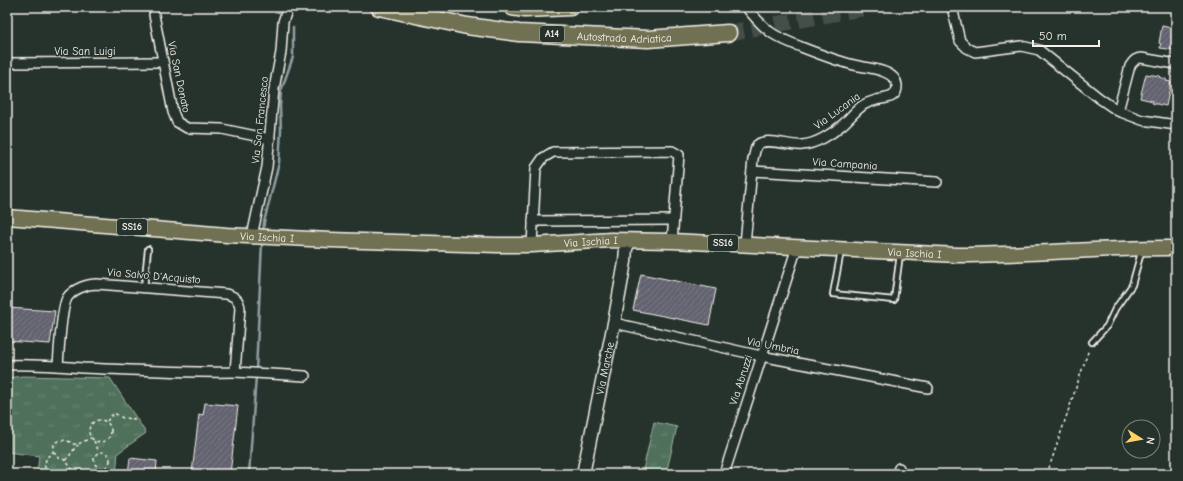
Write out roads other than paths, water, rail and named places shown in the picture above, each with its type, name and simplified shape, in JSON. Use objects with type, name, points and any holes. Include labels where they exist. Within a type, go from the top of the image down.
[{"type":"highway","name":"Autostrada Adriatica","points":[[379,7],[467,26],[519,33],[648,39],[728,32]]},
{"type":"highway","points":[[512,7],[525,9],[570,7]]},
{"type":"main road","name":"Via Ischia I","points":[[7,217],[260,237],[410,243],[532,245],[611,240],[672,241],[842,248],[958,255],[998,255],[1142,248],[1176,248]]},
{"type":"street","name":"Via San Francesco","points":[[260,237],[274,88],[282,48],[282,25],[288,7]]},
{"type":"street","name":"Via Lucania","points":[[745,244],[753,159],[756,146],[761,142],[802,146],[812,143],[841,126],[860,108],[868,103],[891,97],[895,94],[897,84],[895,78],[883,71],[830,59],[770,32],[746,7]]},
{"type":"street","points":[[952,7],[960,41],[967,48],[975,52],[1021,46],[1039,50],[1099,98],[1118,111],[1142,120],[1176,125]]},
{"type":"street","name":"Via San Donato","points":[[154,15],[173,115],[180,124],[191,128],[222,129],[270,139]]},
{"type":"street","points":[[1118,111],[1130,66],[1133,61],[1141,58],[1176,64]]},
{"type":"street","name":"Via San Luigi","points":[[7,63],[163,62]]},
{"type":"street","points":[[532,245],[536,168],[543,158],[553,152],[672,151],[679,155],[672,241]]},
{"type":"street","name":"Via Campania","points":[[752,171],[937,182]]},
{"type":"street","points":[[533,221],[673,220]]},
{"type":"street","name":"Via Marche","points":[[583,474],[614,322],[625,262],[626,248],[630,241]]},
{"type":"street","name":"Via Abruzzi","points":[[724,474],[797,247]]},
{"type":"street","name":"Via Salvo D'Acquisto","points":[[58,366],[65,306],[68,298],[72,293],[84,286],[93,284],[226,294],[237,298],[240,308],[235,372]]},
{"type":"street","name":"Via Umbria","points":[[614,322],[761,356],[928,388]]},
{"type":"street","points":[[7,365],[196,373],[235,372],[305,376]]},
{"type":"lane","points":[[842,248],[833,294],[894,300],[901,252]]},
{"type":"lane","points":[[1092,342],[1107,326],[1115,309],[1132,285],[1140,260],[1142,248]]},
{"type":"lane","points":[[144,288],[148,249]]},
{"type":"waterway","points":[[263,233],[264,222],[279,163],[281,91],[293,57],[293,27]]},
{"type":"waterway","points":[[256,371],[262,242]]},
{"type":"waterway","points":[[249,474],[256,376]]},
{"type":"tunnel","points":[[728,33],[869,7]]}]
